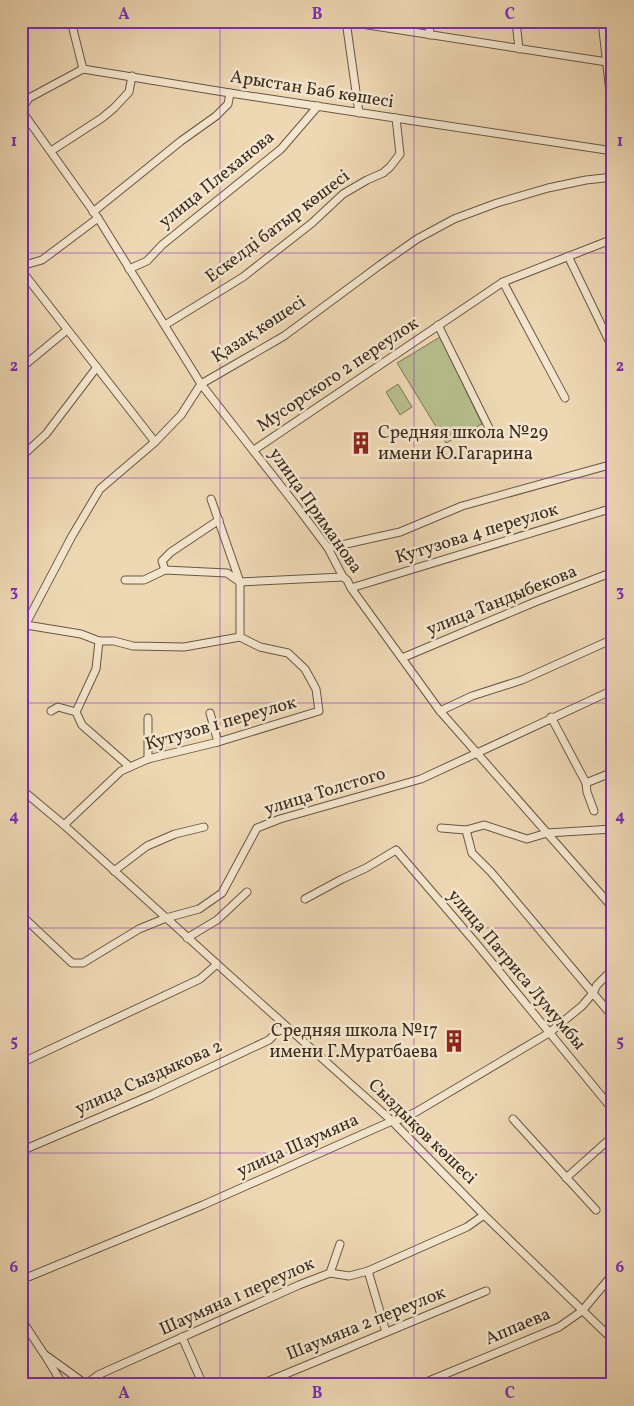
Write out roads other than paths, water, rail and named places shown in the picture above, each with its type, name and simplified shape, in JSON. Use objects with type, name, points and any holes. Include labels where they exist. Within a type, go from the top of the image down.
[{"type":"street","points":[[21,110],[29,98],[83,69],[70,21]]},
{"type":"street","points":[[342,21],[607,62]]},
{"type":"street","points":[[429,21],[430,35]]},
{"type":"street","points":[[516,21],[519,49]]},
{"type":"street","points":[[602,21],[613,119]]},
{"type":"street","points":[[346,22],[359,113]]},
{"type":"street","name":"Арыстан Баб көшесі","points":[[83,69],[613,151]]},
{"type":"street","points":[[51,151],[114,108],[129,92],[132,76]]},
{"type":"street","points":[[21,266],[42,260],[181,141],[216,116],[228,104],[230,93]]},
{"type":"street","name":"улица Плеханова","points":[[129,269],[147,261],[162,245],[281,149],[318,106]]},
{"type":"street","name":"улица Приманова","points":[[21,110],[96,215],[201,384],[328,548],[343,577],[440,712],[613,908]]},
{"type":"street","name":"Ескелді батыр көшесі","points":[[165,325],[243,277],[312,223],[343,194],[383,173],[390,167],[400,154],[396,118]]},
{"type":"street","name":"Қазақ көшесі","points":[[21,633],[72,536],[100,489],[156,442],[181,415],[201,384],[284,336],[417,239],[454,218],[548,188],[586,180],[613,177]]},
{"type":"street","name":"Мусорского 2 переулок","points":[[254,450],[503,282],[613,239]]},
{"type":"street","points":[[568,256],[613,349]]},
{"type":"street","points":[[21,270],[156,442]]},
{"type":"street","points":[[503,282],[565,398]]},
{"type":"street","name":"Мусорского 2 переулок","points":[[438,325],[491,432]]},
{"type":"street","points":[[21,368],[67,330]]},
{"type":"street","points":[[21,457],[46,434],[97,367]]},
{"type":"street","points":[[328,548],[400,532],[462,506],[613,464]]},
{"type":"street","points":[[26,625],[80,634],[99,641],[114,641],[133,646],[184,647],[240,637],[240,582],[211,499]]},
{"type":"street","name":"Кутузова 4 переулок","points":[[351,588],[613,508]]},
{"type":"street","points":[[165,570],[162,561],[171,552],[219,520]]},
{"type":"street","points":[[125,580],[144,580],[165,570],[227,573],[240,582],[343,577]]},
{"type":"street","name":"улица Тандыбекова","points":[[402,658],[535,602],[613,572]]},
{"type":"street","name":"Кутузов 1 переулок","points":[[64,825],[121,771],[148,759],[218,742],[319,711],[316,689],[305,669],[299,663],[288,653],[260,647],[240,637]]},
{"type":"street","points":[[440,712],[472,696],[522,680],[613,639]]},
{"type":"street","points":[[99,641],[96,668],[76,712],[82,725],[130,767]]},
{"type":"street","name":"улица Толстого","points":[[21,915],[72,963],[83,964],[139,929],[166,918],[199,909],[222,894],[257,828],[280,819],[421,779],[551,717],[613,690]]},
{"type":"street","points":[[51,711],[58,707],[76,712]]},
{"type":"street","points":[[210,712],[218,742]]},
{"type":"street","points":[[551,717],[586,782],[587,792],[594,811]]},
{"type":"street","points":[[148,718],[148,759]]},
{"type":"street","points":[[586,782],[613,772]]},
{"type":"street","name":"Сыздықов көшесі","points":[[21,789],[64,825],[392,1121],[484,1215],[613,1340]]},
{"type":"street","points":[[441,828],[466,830],[484,825],[527,839],[547,833],[613,829]]},
{"type":"street","points":[[114,871],[147,846],[175,834],[204,827]]},
{"type":"street","points":[[466,830],[472,854],[491,872],[613,1016]]},
{"type":"street","name":"улица Патриса Лумумбы","points":[[305,899],[366,868],[396,850],[475,942],[613,1110]]},
{"type":"street","points":[[187,938],[217,920],[247,892]]},
{"type":"street","points":[[21,1063],[200,979],[216,964]]},
{"type":"street","name":"улица Шаумяна","points":[[21,1280],[203,1206],[416,1112],[549,1033],[582,1006],[597,985],[613,969]]},
{"type":"street","name":"улица Сыздыкова 2","points":[[22,1150],[152,1095],[269,1040],[284,1025]]},
{"type":"street","points":[[514,1119],[596,1210]]},
{"type":"street","points":[[566,1178],[613,1136]]},
{"type":"street","name":"Шаумяна 1 переулок","points":[[86,1384],[98,1375],[330,1273],[349,1276],[368,1271],[467,1227],[484,1215]]},
{"type":"street","points":[[330,1273],[340,1244]]},
{"type":"street","points":[[368,1271],[386,1332]]},
{"type":"street","name":"Аппаева","points":[[419,1385],[558,1327],[582,1311],[613,1274]]},
{"type":"street","name":"Шаумяна 2 переулок","points":[[259,1385],[486,1291]]},
{"type":"street","points":[[21,1320],[24,1333],[44,1354],[86,1384]]},
{"type":"street","points":[[182,1338],[203,1385]]},
{"type":"street","points":[[44,1354],[63,1385]]},
{"type":"place","name":"Средняя школа №29 имени Ю.Гагарина","points":[[361,443]]},
{"type":"place","name":"Средняя школа №17 имени Г.Муратбаева","points":[[454,1041]]}]
